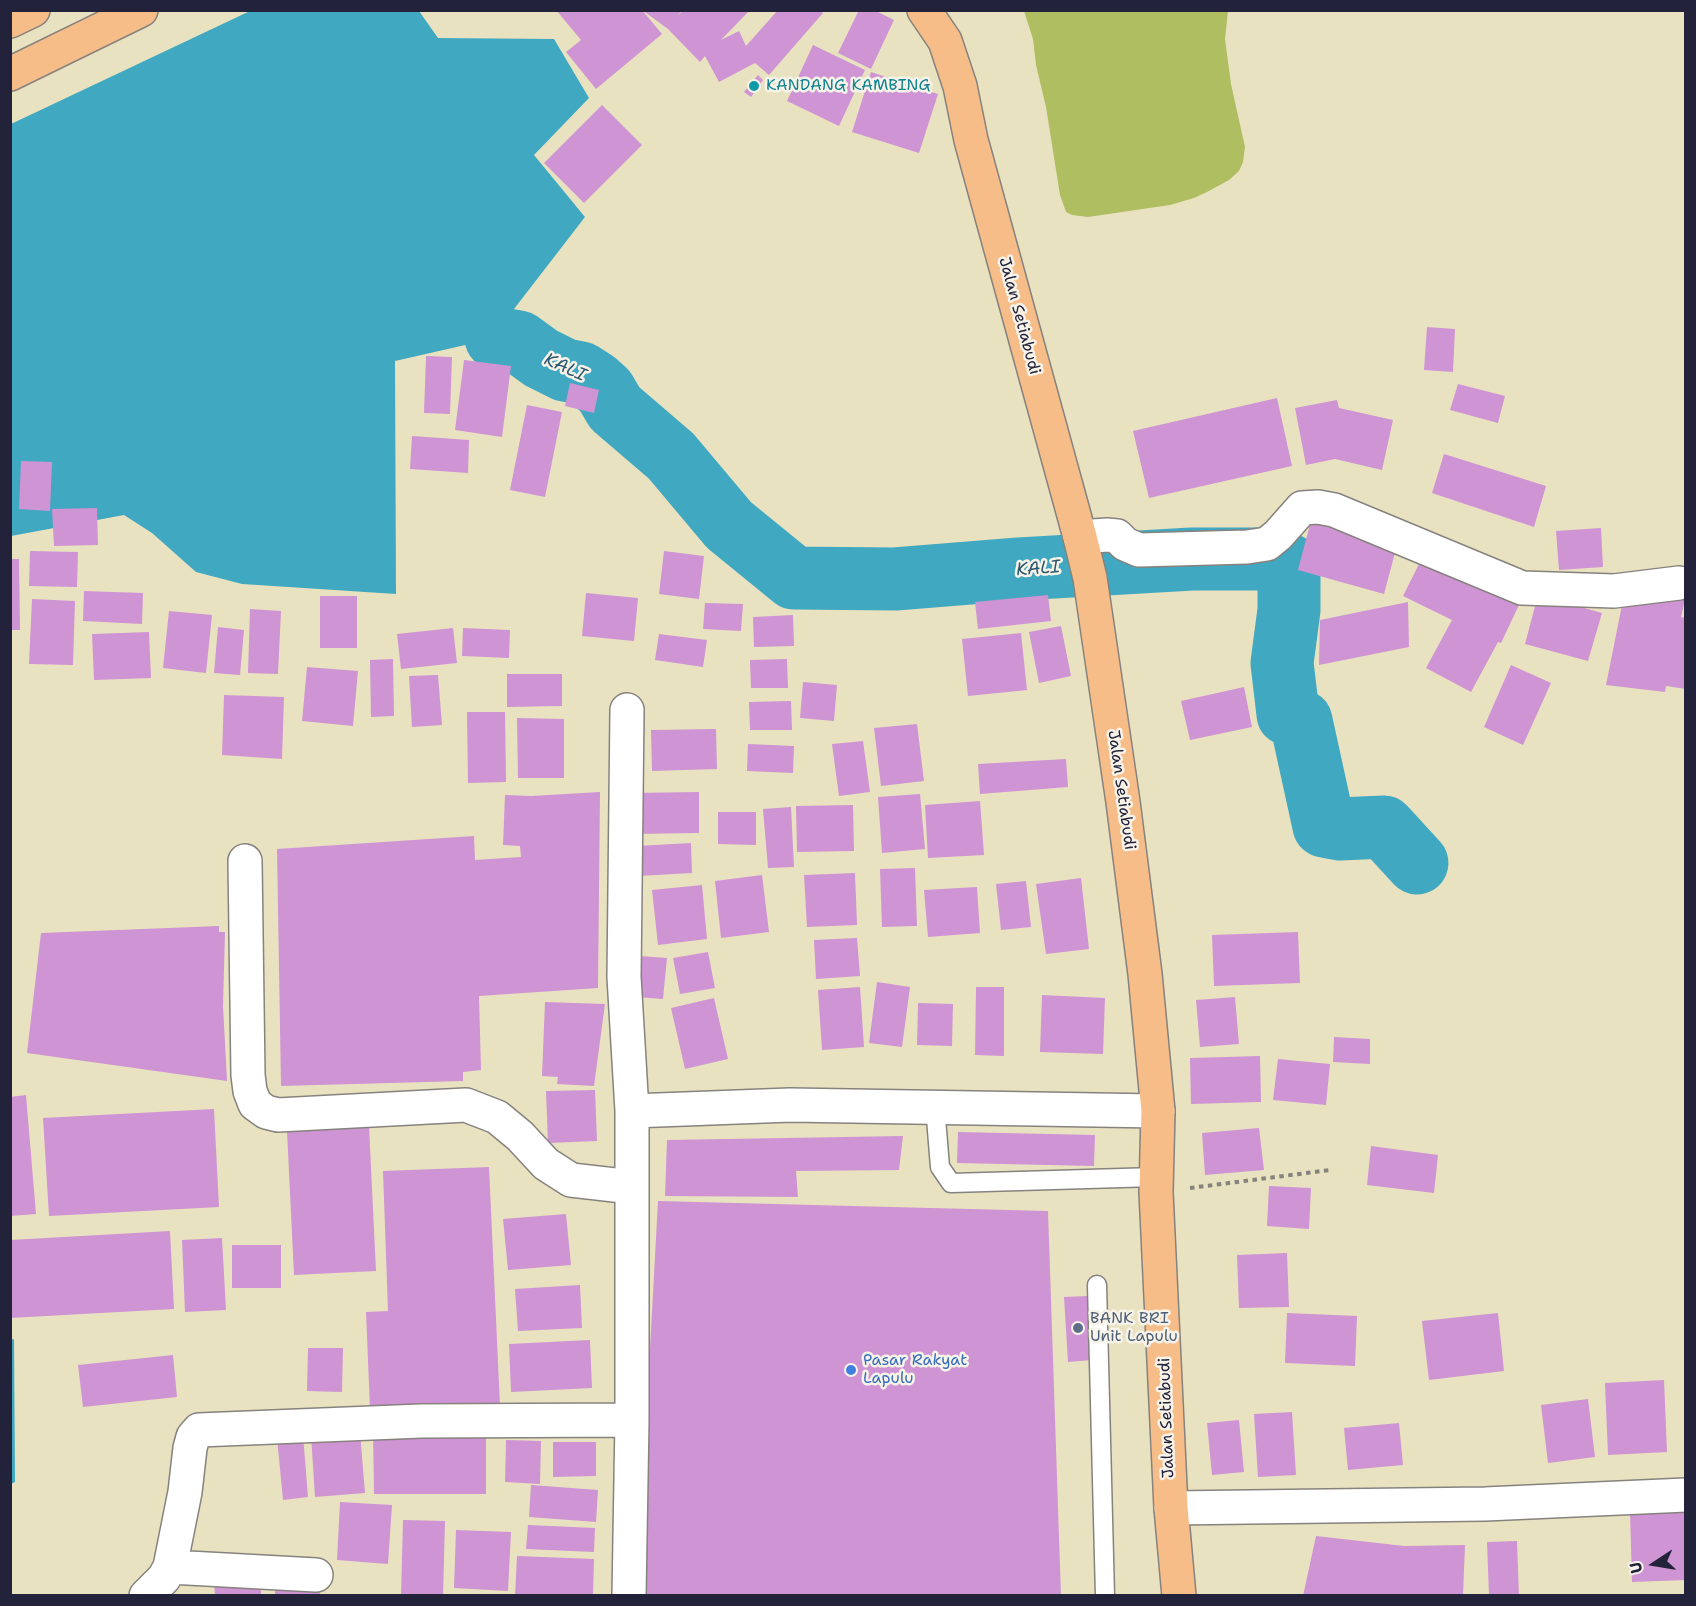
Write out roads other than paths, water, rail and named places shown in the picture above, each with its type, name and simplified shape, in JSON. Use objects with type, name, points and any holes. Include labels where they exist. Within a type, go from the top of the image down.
[{"type":"highway","points":[[10,21],[33,10]]},
{"type":"highway","points":[[10,74],[141,10]]},
{"type":"highway","name":"Jalan Setiabudi","points":[[924,10],[945,41],[960,86],[971,140],[1084,555],[1123,802],[1145,974],[1158,1111],[1156,1185],[1171,1508],[1179,1596]]},
{"type":"street","points":[[1084,555],[1107,535],[1117,536],[1125,544],[1139,550],[1247,548],[1268,544],[1302,508],[1318,507],[1334,510],[1522,588],[1614,591],[1679,583]]},
{"type":"street","points":[[627,711],[624,977],[632,1111],[632,1420],[629,1596]]},
{"type":"street","points":[[245,861],[248,1075],[250,1092],[255,1104],[266,1112],[278,1115],[466,1105],[497,1118],[520,1136],[546,1164],[572,1180],[632,1187]]},
{"type":"street","points":[[632,1111],[790,1105],[1158,1111]]},
{"type":"street","points":[[146,1596],[164,1578],[170,1567],[185,1492],[190,1448],[193,1437],[199,1430],[421,1421],[632,1420]]},
{"type":"street","points":[[1171,1508],[1485,1504],[1686,1495]]},
{"type":"street","points":[[170,1567],[316,1575]]},
{"type":"lane","points":[[935,1106],[940,1167],[951,1183],[1156,1185]]},
{"type":"lane","points":[[1096,1285],[1105,1596]]},
{"type":"water","points":[[250,11],[419,11],[438,38],[554,39],[589,98],[534,155],[585,217],[514,309],[496,338],[395,361],[396,594],[242,584],[196,572],[152,533],[124,515],[11,536],[11,124]]},
{"type":"water","points":[[14,1339],[15,1482],[11,1484],[10,1340]]},
{"type":"waterway","name":"KALI","points":[[496,338],[519,342],[541,358],[565,370],[581,373],[595,382],[605,391],[615,408],[671,456],[729,525],[794,578],[895,579],[1192,559],[1268,559],[1289,565],[1289,610],[1282,663],[1288,714],[1301,721],[1324,826],[1340,829],[1384,827],[1417,863]]},
{"type":"place","name":"KANDANG KAMBING","points":[[754,86]]},
{"type":"place","name":"BANK BRI Unit Lapulu","points":[[1078,1328]]},
{"type":"place","name":"Pasar Rakyat Lapulu","points":[[851,1370]]}]
